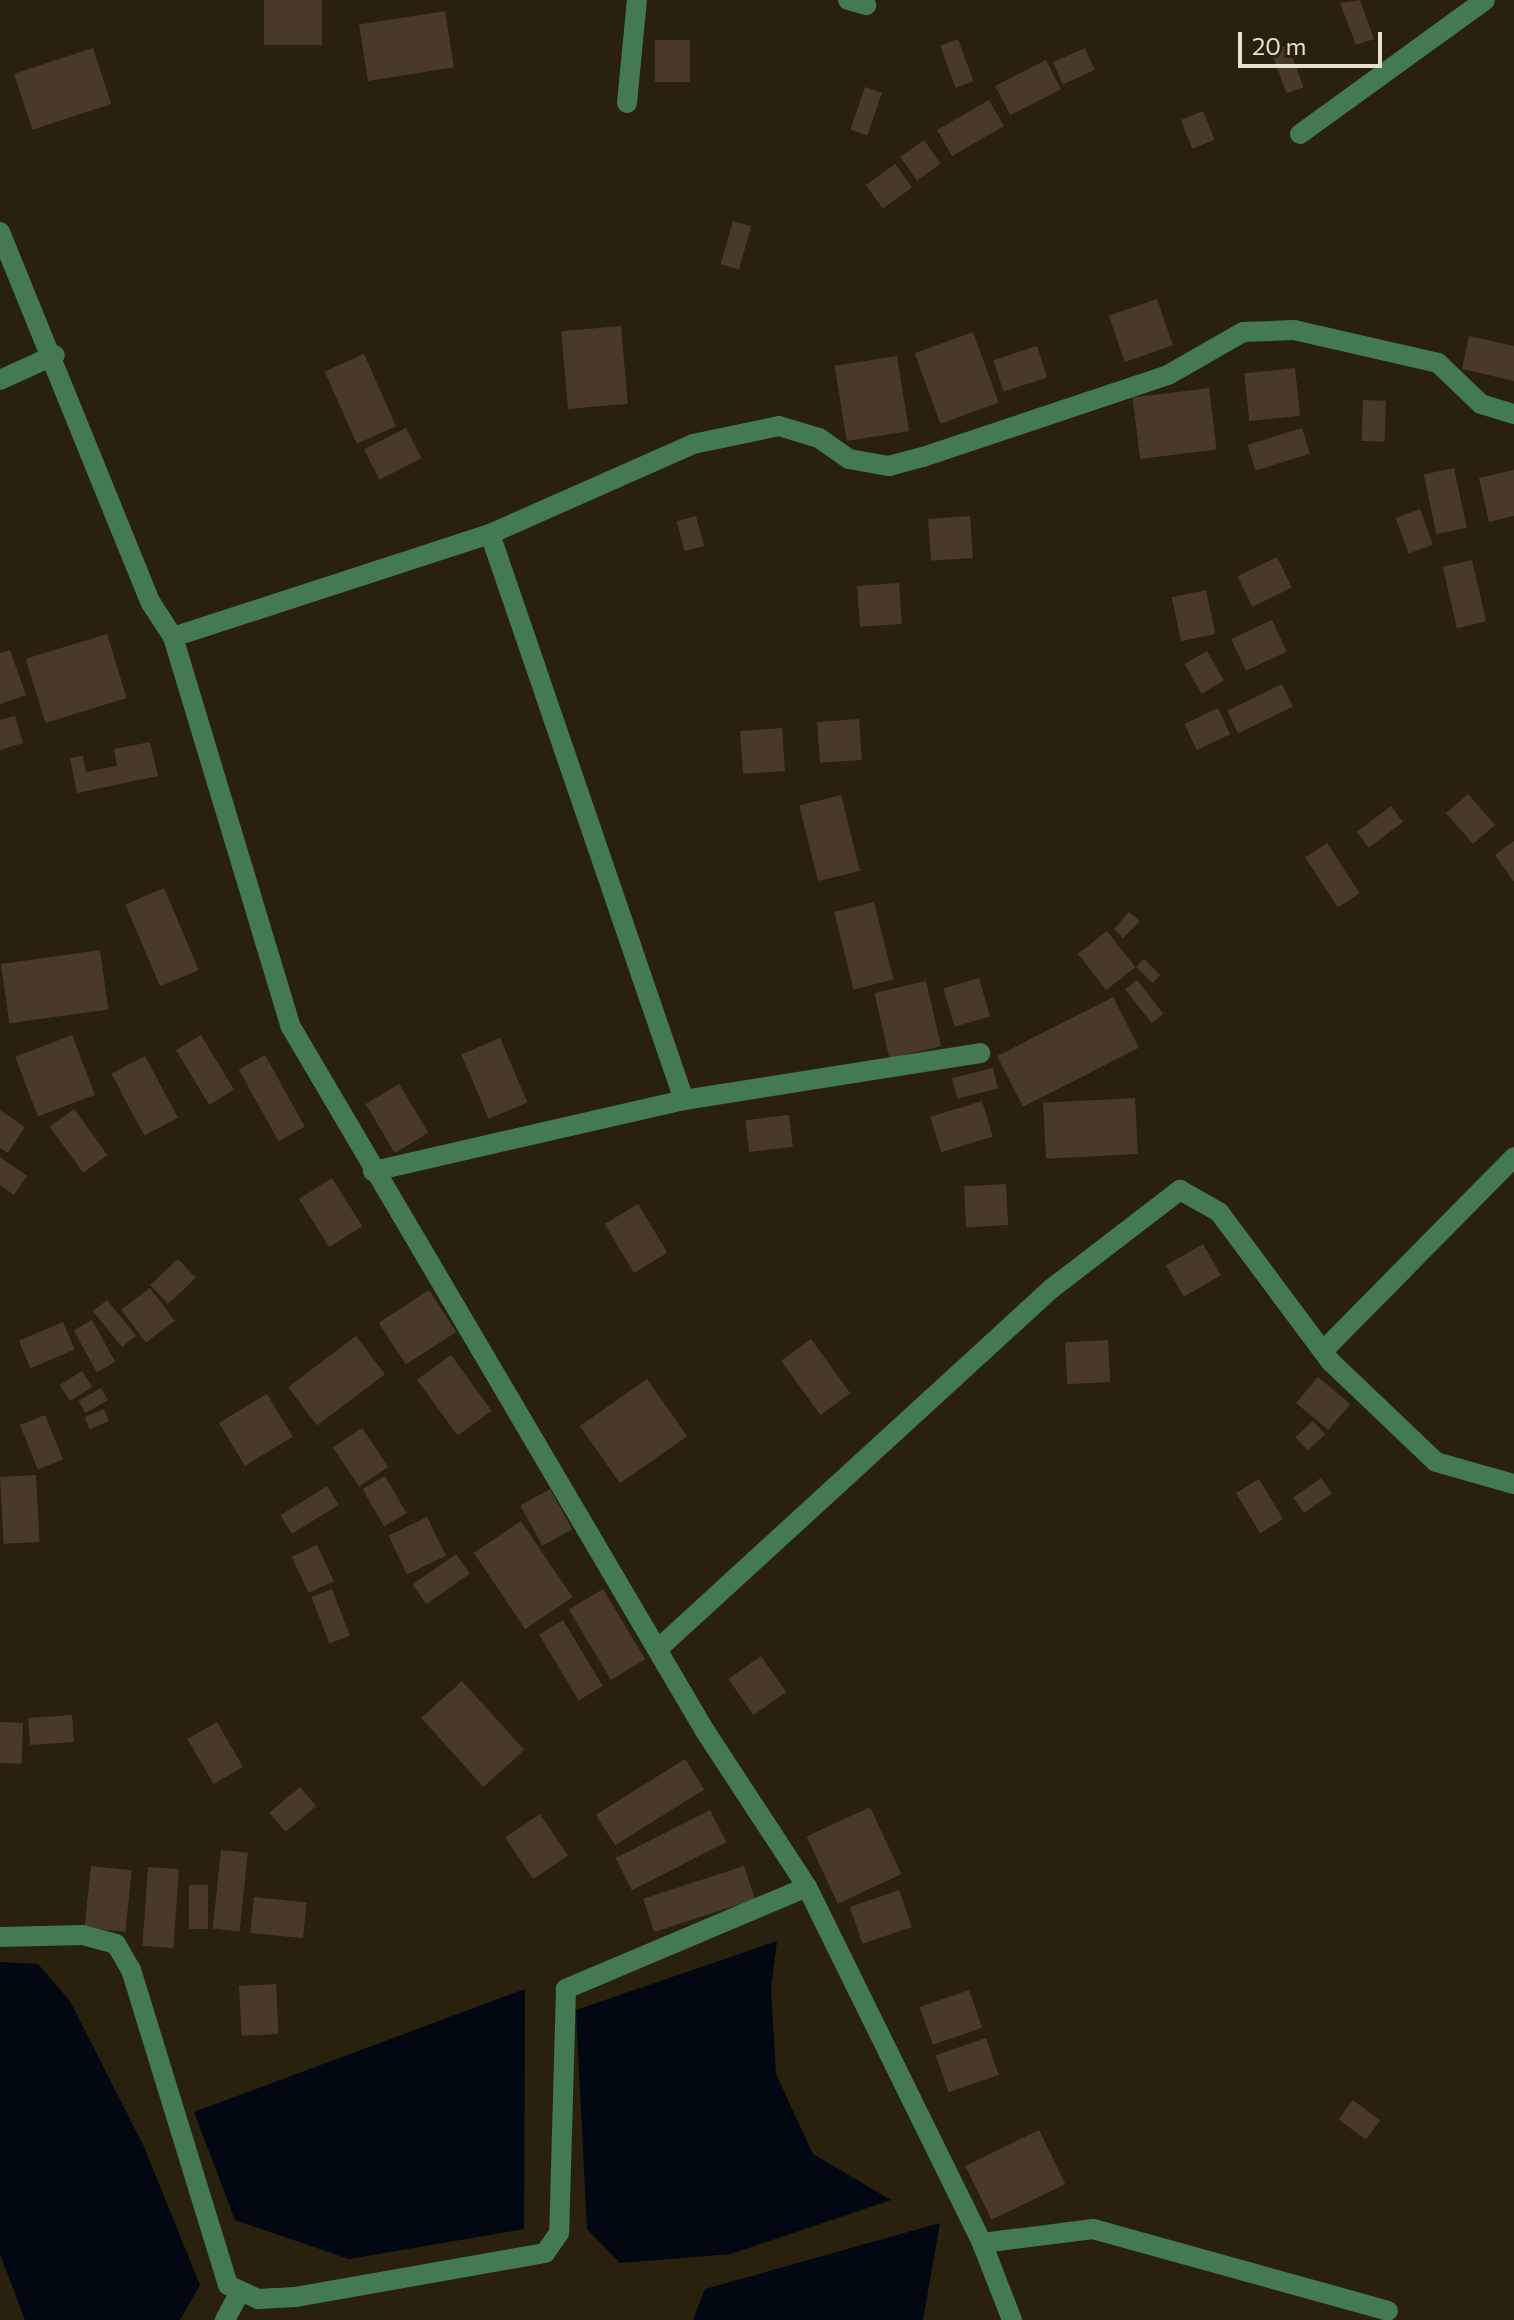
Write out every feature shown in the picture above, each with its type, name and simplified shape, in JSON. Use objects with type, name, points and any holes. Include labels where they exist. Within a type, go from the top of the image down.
[{"type":"street","points":[[627,103],[637,0]]},
{"type":"street","points":[[1300,134],[1485,0]]},
{"type":"street","points":[[0,232],[55,355],[151,603],[173,637],[291,1027],[373,1171],[658,1649],[807,1887],[982,2243],[1012,2320]]},
{"type":"street","points":[[173,637],[490,534],[693,444],[779,426],[819,438],[849,459],[889,466],[1168,375],[1243,332],[1294,330],[1438,363],[1481,404],[1514,414]]},
{"type":"street","points":[[0,380],[55,355]]},
{"type":"street","points":[[490,534],[684,1100]]},
{"type":"street","points":[[373,1171],[684,1100],[980,1053]]},
{"type":"street","points":[[1323,1351],[1514,1157]]},
{"type":"street","points":[[658,1649],[1051,1289],[1180,1190],[1219,1212],[1323,1351],[1436,1462],[1514,1484]]},
{"type":"street","points":[[0,1937],[83,1935],[116,1944],[131,1970],[228,2285],[239,2294],[295,2297],[545,2253],[559,2233],[566,1989],[807,1887]]},
{"type":"street","points":[[982,2243],[1093,2229],[1388,2311]]},
{"type":"street","points":[[225,2320],[239,2294]]},
{"type":"shaded area","points":[[777,1941],[771,1989],[776,2074],[813,2154],[891,2200],[731,2254],[620,2263],[587,2229],[576,2010]]},
{"type":"shaded area","points":[[0,1962],[38,1964],[70,2001],[144,2147],[200,2285],[180,2320],[25,2320],[0,2254]]},
{"type":"shaded area","points":[[525,1989],[524,2229],[349,2259],[235,2220],[194,2112]]},
{"type":"shaded area","points":[[940,2223],[923,2320],[693,2320],[705,2289]]},
{"type":"building","points":[[264,0],[322,0],[322,45],[264,45]]},
{"type":"building","points":[[1360,0],[1374,39],[1356,45],[1340,3]]},
{"type":"building","points":[[445,11],[454,67],[368,81],[359,25]]},
{"type":"building","points":[[958,39],[973,81],[956,88],[940,45]]},
{"type":"building","points":[[655,40],[690,40],[690,82],[655,82]]},
{"type":"building","points":[[1288,45],[1303,87],[1286,93],[1271,51]]},
{"type":"building","points":[[93,48],[111,104],[32,130],[14,74]]},
{"type":"building","points":[[1085,48],[1095,70],[1063,84],[1053,62]]},
{"type":"building","points":[[1046,60],[1061,89],[1010,115],[995,86]]},
{"type":"building","points":[[865,87],[882,93],[867,135],[850,130]]},
{"type":"building","points":[[989,100],[1004,126],[952,156],[937,130]]},
{"type":"building","points":[[1203,111],[1215,140],[1192,149],[1181,120]]},
{"type":"building","points":[[924,140],[941,164],[917,180],[900,157]]},
{"type":"building","points":[[895,164],[912,187],[883,209],[866,185]]},
{"type":"building","points":[[733,221],[751,226],[739,269],[721,264]]},
{"type":"building","points":[[1157,299],[1173,345],[1125,362],[1109,316]]},
{"type":"building","points":[[621,326],[628,404],[568,409],[561,331]]},
{"type":"building","points":[[973,332],[999,402],[940,424],[915,353]]},
{"type":"building","points":[[1469,336],[1514,346],[1514,381],[1462,369]]},
{"type":"building","points":[[1037,346],[1047,377],[1003,392],[993,360]]},
{"type":"building","points":[[364,354],[396,426],[357,444],[325,371]]},
{"type":"building","points":[[897,356],[909,431],[847,441],[835,366]]},
{"type":"building","points":[[1295,368],[1300,416],[1249,421],[1244,373]]},
{"type":"building","points":[[1209,388],[1217,450],[1140,459],[1133,397]]},
{"type":"building","points":[[1363,400],[1386,401],[1385,442],[1362,441]]},
{"type":"building","points":[[406,428],[421,458],[380,480],[364,449]]},
{"type":"building","points":[[1302,428],[1310,454],[1255,470],[1247,445]]},
{"type":"building","points":[[1454,468],[1467,528],[1436,534],[1424,474]]},
{"type":"building","points":[[1514,470],[1514,516],[1489,522],[1479,478]]},
{"type":"building","points":[[1420,509],[1433,545],[1409,554],[1396,518]]},
{"type":"building","points":[[696,516],[704,546],[685,551],[677,521]]},
{"type":"building","points":[[970,516],[973,558],[931,561],[928,519]]},
{"type":"building","points":[[1277,557],[1292,588],[1252,607],[1237,576]]},
{"type":"building","points":[[1472,560],[1486,621],[1457,628],[1443,567]]},
{"type":"building","points":[[899,583],[902,624],[860,627],[857,586]]},
{"type":"building","points":[[1206,590],[1215,634],[1181,641],[1172,597]]},
{"type":"building","points":[[1272,620],[1287,652],[1246,671],[1231,639]]},
{"type":"building","points":[[107,634],[127,698],[45,723],[26,659]]},
{"type":"building","points":[[10,650],[26,695],[0,704],[0,653]]},
{"type":"building","points":[[1207,651],[1224,680],[1201,693],[1184,664]]},
{"type":"building","points":[[1282,684],[1293,706],[1238,733],[1227,711]]},
{"type":"building","points":[[1218,708],[1230,734],[1197,750],[1184,724]]},
{"type":"building","points":[[15,716],[23,743],[0,750],[0,720]]},
{"type":"building","points":[[859,719],[862,760],[820,763],[817,722]]},
{"type":"building","points":[[782,728],[785,771],[743,774],[740,731]]},
{"type":"building","points":[[150,742],[158,776],[77,793],[70,758],[83,756],[86,772],[117,766],[114,749]]},
{"type":"building","points":[[1468,794],[1495,825],[1473,844],[1446,813]]},
{"type":"building","points":[[841,795],[860,871],[818,881],[799,805]]},
{"type":"building","points":[[1391,806],[1403,822],[1369,848],[1357,832]]},
{"type":"building","points":[[1514,841],[1514,882],[1495,855]]},
{"type":"building","points":[[1327,843],[1360,893],[1338,907],[1305,857]]},
{"type":"building","points":[[164,888],[199,970],[160,986],[125,904]]},
{"type":"building","points":[[874,902],[893,980],[854,990],[834,912]]},
{"type":"building","points":[[1129,912],[1140,921],[1123,938],[1114,929]]},
{"type":"building","points":[[1107,931],[1135,967],[1106,990],[1078,954]]},
{"type":"building","points":[[100,950],[108,1009],[9,1023],[1,964]]},
{"type":"building","points":[[1144,959],[1160,975],[1152,983],[1136,967]]},
{"type":"building","points":[[979,978],[990,1016],[954,1027],[943,988]]},
{"type":"building","points":[[1137,980],[1163,1014],[1152,1023],[1125,989]]},
{"type":"building","points":[[926,981],[941,1046],[889,1058],[874,993]]},
{"type":"building","points":[[1113,997],[1139,1048],[1023,1107],[997,1056]]},
{"type":"building","points":[[72,1035],[95,1095],[38,1117],[15,1057]]},
{"type":"building","points":[[201,1035],[234,1090],[209,1105],[176,1050]]},
{"type":"building","points":[[500,1038],[527,1102],[489,1119],[461,1054]]},
{"type":"building","points":[[265,1055],[305,1127],[279,1141],[239,1070]]},
{"type":"building","points":[[145,1056],[178,1118],[144,1136],[111,1074]]},
{"type":"building","points":[[993,1068],[998,1088],[957,1099],[952,1078]]},
{"type":"building","points":[[399,1084],[428,1133],[395,1153],[366,1104]]},
{"type":"building","points":[[1135,1098],[1138,1154],[1046,1159],[1043,1103]]},
{"type":"building","points":[[982,1101],[993,1136],[941,1152],[930,1117]]},
{"type":"building","points":[[74,1109],[108,1155],[83,1173],[50,1127]]},
{"type":"building","points":[[0,1110],[25,1127],[8,1153],[0,1148]]},
{"type":"building","points":[[789,1115],[793,1147],[749,1152],[745,1120]]},
{"type":"building","points":[[0,1157],[27,1176],[14,1195],[0,1185]]},
{"type":"building","points":[[332,1178],[362,1226],[329,1247],[299,1199]]},
{"type":"building","points":[[1006,1184],[1008,1225],[966,1227],[964,1186]]},
{"type":"building","points":[[638,1204],[667,1253],[634,1273],[605,1224]]},
{"type":"building","points":[[1203,1244],[1221,1275],[1184,1297],[1166,1266]]},
{"type":"building","points":[[178,1259],[196,1278],[168,1304],[150,1285]]},
{"type":"building","points":[[150,1288],[175,1321],[146,1342],[121,1310]]},
{"type":"building","points":[[429,1290],[456,1332],[406,1365],[379,1323]]},
{"type":"building","points":[[107,1300],[136,1336],[122,1347],[93,1311]]},
{"type":"building","points":[[92,1320],[115,1362],[97,1372],[74,1330]]},
{"type":"building","points":[[63,1322],[75,1350],[31,1368],[19,1341]]},
{"type":"building","points":[[356,1336],[385,1374],[317,1425],[288,1387]]},
{"type":"building","points":[[811,1339],[850,1393],[820,1415],[781,1361]]},
{"type":"building","points":[[1108,1340],[1110,1382],[1067,1384],[1065,1342]]},
{"type":"building","points":[[451,1355],[492,1411],[458,1436],[417,1380]]},
{"type":"building","points":[[82,1371],[92,1387],[70,1401],[60,1385]]},
{"type":"building","points":[[1318,1377],[1350,1404],[1328,1430],[1296,1403]]},
{"type":"building","points":[[647,1379],[687,1436],[620,1483],[580,1426]]},
{"type":"building","points":[[101,1388],[108,1400],[85,1413],[78,1401]]},
{"type":"building","points":[[267,1394],[293,1437],[245,1466],[219,1423]]},
{"type":"building","points":[[104,1409],[109,1421],[90,1429],[85,1417]]},
{"type":"building","points":[[45,1415],[63,1460],[38,1470],[20,1425]]},
{"type":"building","points":[[1313,1421],[1325,1434],[1308,1451],[1295,1437]]},
{"type":"building","points":[[362,1428],[388,1467],[359,1487],[333,1448]]},
{"type":"building","points":[[36,1475],[40,1542],[4,1544],[0,1477]]},
{"type":"building","points":[[385,1476],[406,1513],[384,1526],[362,1489]]},
{"type":"building","points":[[1321,1478],[1332,1494],[1304,1513],[1293,1498]]},
{"type":"building","points":[[1259,1479],[1283,1519],[1260,1533],[1236,1493]]},
{"type":"building","points":[[327,1486],[339,1505],[292,1534],[280,1515]]},
{"type":"building","points":[[550,1489],[572,1529],[543,1546],[520,1505]]},
{"type":"building","points":[[427,1517],[446,1556],[407,1574],[388,1536]]},
{"type":"building","points":[[521,1521],[572,1597],[525,1629],[474,1553]]},
{"type":"building","points":[[317,1545],[334,1581],[309,1593],[292,1557]]},
{"type":"building","points":[[456,1554],[470,1574],[426,1604],[413,1584]]},
{"type":"building","points":[[332,1589],[350,1636],[329,1644],[311,1597]]},
{"type":"building","points":[[603,1589],[645,1659],[611,1680],[569,1610]]},
{"type":"building","points":[[563,1620],[603,1686],[579,1700],[539,1634]]},
{"type":"building","points":[[761,1656],[786,1692],[753,1715],[728,1679]]},
{"type":"building","points":[[462,1681],[524,1750],[483,1787],[421,1718]]},
{"type":"building","points":[[72,1715],[74,1742],[30,1745],[28,1718]]},
{"type":"building","points":[[0,1722],[23,1723],[22,1764],[0,1763]]},
{"type":"building","points":[[217,1722],[243,1767],[214,1784],[188,1739]]},
{"type":"building","points":[[685,1759],[704,1790],[615,1845],[596,1815]]},
{"type":"building","points":[[300,1787],[316,1806],[285,1832],[269,1813]]},
{"type":"building","points":[[870,1807],[901,1874],[838,1904],[807,1837]]},
{"type":"building","points":[[710,1810],[726,1842],[632,1890],[616,1858]]},
{"type":"building","points":[[540,1814],[568,1855],[533,1879],[505,1837]]},
{"type":"building","points":[[221,1850],[248,1853],[240,1931],[213,1929]]},
{"type":"building","points":[[91,1866],[132,1870],[125,1932],[85,1928]]},
{"type":"building","points":[[744,1866],[755,1899],[654,1932],[643,1899]]},
{"type":"building","points":[[148,1867],[179,1869],[173,1948],[142,1946]]},
{"type":"building","points":[[189,1885],[208,1885],[208,1929],[189,1929]]},
{"type":"building","points":[[899,1890],[912,1927],[863,1944],[850,1907]]},
{"type":"building","points":[[254,1897],[307,1903],[303,1938],[250,1933]]},
{"type":"building","points":[[276,1984],[279,2034],[242,2036],[239,1986]]},
{"type":"building","points":[[969,1990],[982,2028],[933,2045],[920,2007]]},
{"type":"building","points":[[986,2038],[999,2075],[949,2092],[936,2055]]},
{"type":"building","points":[[1353,2100],[1380,2120],[1366,2140],[1339,2119]]},
{"type":"building","points":[[1039,2130],[1065,2184],[992,2220],[965,2166]]}]
